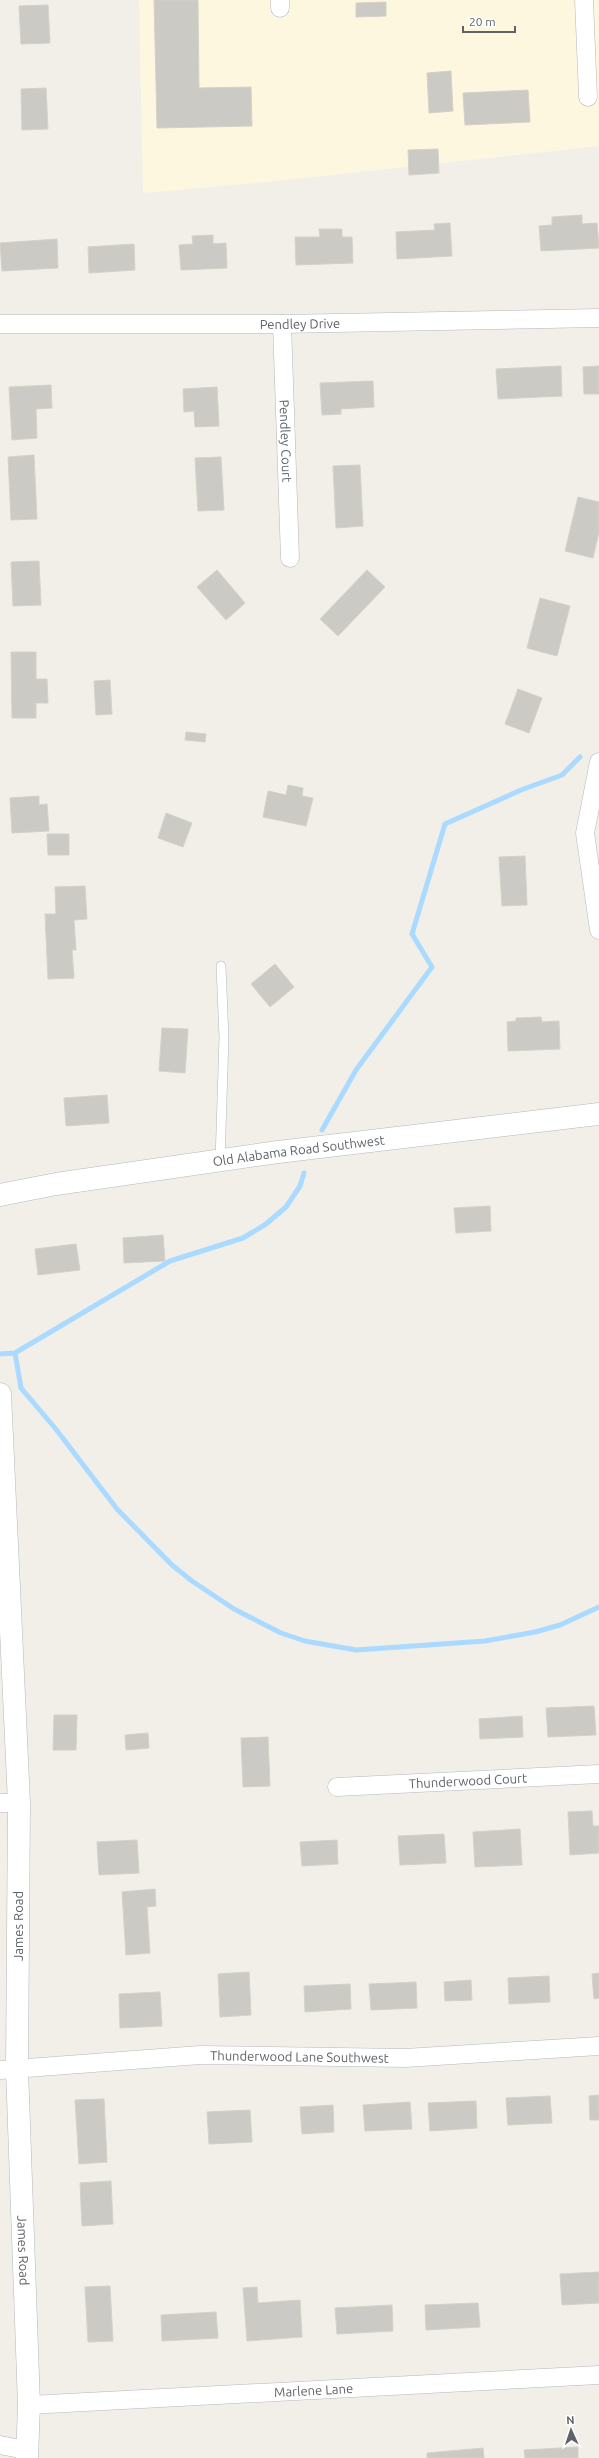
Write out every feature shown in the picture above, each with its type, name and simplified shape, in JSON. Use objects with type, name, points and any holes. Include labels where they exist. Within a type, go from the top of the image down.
[{"type":"street","points":[[584,0],[592,88]]},
{"type":"street","name":"Pendley Drive","points":[[0,324],[282,324],[599,318]]},
{"type":"street","name":"Pendley Court","points":[[282,324],[290,558]]},
{"type":"street","points":[[599,762],[585,833],[599,930]]},
{"type":"street","points":[[588,848],[599,819]]},
{"type":"street","name":"Old Alabama Road Southwest","points":[[0,1195],[56,1184],[220,1162],[278,1152],[599,1114]]},
{"type":"street","name":"James Road","points":[[0,1394],[9,1803],[8,2070],[29,2405],[27,2454]]},
{"type":"street","name":"Thunderwood Court","points":[[337,1787],[599,1774]]},
{"type":"street","name":"Thunderwood Lane Southwest","points":[[8,2070],[200,2055],[405,2058],[599,2046]]},
{"type":"street","name":"Marlene Lane","points":[[29,2405],[599,2375]]},
{"type":"street","points":[[0,2445],[27,2454]]},
{"type":"lane","points":[[220,1162],[224,1038],[221,966]]},
{"type":"shaded area","points":[[139,0],[599,0],[599,146],[277,181],[143,193]]},
{"type":"building","points":[[154,0],[198,0],[199,88],[251,87],[252,126],[157,128]]},
{"type":"building","points":[[386,2],[386,16],[356,17],[356,3]]},
{"type":"building","points":[[48,5],[50,43],[21,44],[19,6]]},
{"type":"building","points":[[451,71],[453,111],[429,113],[427,73]]},
{"type":"building","points":[[46,88],[48,129],[22,130],[21,89]]},
{"type":"building","points":[[528,90],[530,122],[465,125],[463,93]]},
{"type":"building","points":[[438,149],[439,173],[409,175],[408,150]]},
{"type":"building","points":[[582,215],[582,224],[597,223],[599,248],[541,251],[539,226],[552,225],[552,217]]},
{"type":"building","points":[[450,223],[452,256],[397,259],[396,232],[435,230],[434,224]]},
{"type":"building","points":[[319,229],[342,229],[342,237],[352,237],[353,263],[296,265],[295,237],[320,237]]},
{"type":"building","points":[[213,235],[213,244],[226,243],[227,268],[181,270],[179,245],[193,244],[192,236]]},
{"type":"building","points":[[57,239],[58,268],[2,271],[0,243]]},
{"type":"building","points":[[134,244],[135,270],[89,273],[88,247]]},
{"type":"building","points":[[561,366],[562,396],[498,399],[496,369]]},
{"type":"building","points":[[599,366],[599,394],[584,394],[583,367]]},
{"type":"building","points":[[373,381],[374,407],[341,409],[341,414],[322,415],[320,383]]},
{"type":"building","points":[[51,385],[52,408],[36,409],[37,438],[12,440],[9,387]]},
{"type":"building","points":[[217,387],[219,426],[195,427],[194,411],[184,412],[183,389]]},
{"type":"building","points":[[34,455],[37,519],[11,520],[8,457]]},
{"type":"building","points":[[221,457],[224,510],[198,511],[195,458]]},
{"type":"building","points":[[360,465],[363,526],[336,528],[333,466]]},
{"type":"building","points":[[578,497],[599,502],[599,532],[593,558],[565,551]]},
{"type":"building","points":[[39,561],[41,605],[13,606],[11,562]]},
{"type":"building","points":[[217,570],[245,603],[226,620],[197,587]]},
{"type":"building","points":[[367,570],[385,587],[338,636],[320,619]]},
{"type":"building","points":[[540,598],[570,606],[557,656],[527,648]]},
{"type":"building","points":[[11,652],[36,652],[36,679],[47,679],[48,703],[36,703],[36,718],[12,718]]},
{"type":"building","points":[[110,680],[112,714],[96,715],[94,681]]},
{"type":"building","points":[[518,689],[542,698],[529,733],[505,724]]},
{"type":"building","points":[[186,732],[206,734],[205,742],[185,740]]},
{"type":"building","points":[[288,785],[303,788],[302,796],[313,798],[306,826],[263,817],[268,791],[286,795]]},
{"type":"building","points":[[39,796],[39,805],[47,804],[49,831],[12,833],[10,798]]},
{"type":"building","points":[[166,813],[192,823],[183,847],[158,838]]},
{"type":"building","points":[[47,834],[69,834],[69,855],[48,855]]},
{"type":"building","points":[[525,856],[527,905],[502,906],[499,857]]},
{"type":"building","points":[[85,886],[87,919],[74,920],[76,950],[72,950],[74,978],[48,979],[45,914],[56,914],[55,887]]},
{"type":"building","points":[[275,964],[294,987],[270,1007],[251,984]]},
{"type":"building","points":[[541,1017],[542,1022],[559,1021],[560,1049],[508,1051],[507,1022],[516,1021],[516,1018]]},
{"type":"building","points":[[162,1028],[188,1029],[185,1073],[159,1071]]},
{"type":"building","points":[[107,1095],[109,1123],[66,1126],[64,1098]]},
{"type":"building","points":[[490,1206],[491,1231],[456,1233],[454,1208]]},
{"type":"building","points":[[163,1235],[165,1261],[124,1263],[123,1238]]},
{"type":"building","points":[[76,1244],[80,1270],[38,1275],[35,1249]]},
{"type":"building","points":[[594,1706],[596,1735],[548,1737],[546,1708]]},
{"type":"building","points":[[54,1715],[77,1715],[76,1750],[53,1750]]},
{"type":"building","points":[[522,1716],[523,1737],[480,1739],[479,1719]]},
{"type":"building","points":[[148,1733],[149,1748],[126,1750],[125,1735]]},
{"type":"building","points":[[268,1737],[270,1786],[243,1787],[241,1738]]},
{"type":"building","points":[[592,1811],[593,1826],[599,1826],[599,1853],[570,1855],[568,1812]]},
{"type":"building","points":[[520,1829],[522,1865],[475,1867],[473,1832]]},
{"type":"building","points":[[444,1834],[446,1863],[400,1865],[398,1836]]},
{"type":"building","points":[[137,1840],[139,1873],[99,1875],[97,1842]]},
{"type":"building","points":[[337,1840],[338,1864],[302,1866],[300,1842]]},
{"type":"building","points":[[155,1889],[156,1906],[147,1907],[150,1953],[126,1955],[122,1892]]},
{"type":"building","points":[[249,1972],[251,2015],[220,2017],[218,1974]]},
{"type":"building","points":[[599,1973],[599,1998],[594,1999],[592,1974]]},
{"type":"building","points":[[549,1976],[550,2002],[509,2004],[508,1978]]},
{"type":"building","points":[[471,1980],[472,2000],[445,2001],[444,1982]]},
{"type":"building","points":[[416,1982],[417,2008],[371,2010],[369,1984]]},
{"type":"building","points":[[350,1984],[351,2009],[305,2012],[304,1986]]},
{"type":"building","points":[[160,1992],[162,2026],[120,2028],[119,1994]]},
{"type":"building","points":[[599,2095],[599,2120],[590,2120],[589,2096]]},
{"type":"building","points":[[550,2096],[552,2123],[508,2125],[506,2098]]},
{"type":"building","points":[[104,2099],[107,2162],[79,2164],[75,2100]]},
{"type":"building","points":[[476,2101],[477,2128],[430,2131],[428,2103]]},
{"type":"building","points":[[410,2102],[412,2129],[365,2131],[363,2105]]},
{"type":"building","points":[[333,2105],[334,2132],[302,2134],[300,2107]]},
{"type":"building","points":[[250,2110],[252,2142],[209,2144],[207,2112]]},
{"type":"building","points":[[111,2181],[113,2224],[82,2226],[80,2183]]},
{"type":"building","points":[[599,2272],[599,2303],[562,2305],[560,2274]]},
{"type":"building","points":[[110,2286],[113,2341],[88,2342],[85,2287]]},
{"type":"building","points":[[257,2287],[258,2303],[300,2300],[302,2337],[247,2341],[243,2288]]},
{"type":"building","points":[[478,2303],[480,2327],[426,2330],[425,2305]]},
{"type":"building","points":[[392,2305],[393,2331],[337,2334],[335,2308]]},
{"type":"building","points":[[216,2312],[218,2338],[162,2341],[161,2315]]},
{"type":"building","points":[[578,2447],[578,2458],[525,2458],[524,2450]]},
{"type":"building","points":[[483,2448],[484,2458],[427,2458],[427,2453]]},
{"type":"waterway","points":[[322,1130],[356,1070],[432,967],[412,934],[445,824],[521,790],[562,775],[580,757]]},
{"type":"waterway","points":[[0,1354],[15,1353],[170,1261],[243,1238],[266,1224],[286,1207],[300,1186],[304,1173]]},
{"type":"waterway","points":[[15,1353],[21,1388],[55,1428],[117,1509],[172,1565],[192,1581],[234,1609],[281,1633],[305,1641],[356,1650],[485,1641],[535,1632],[560,1625],[599,1607]]}]
